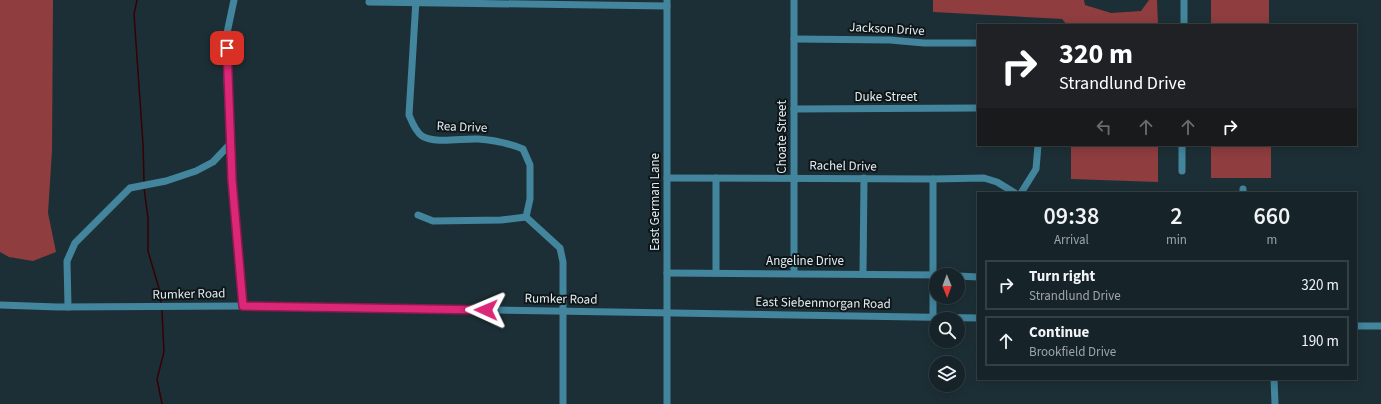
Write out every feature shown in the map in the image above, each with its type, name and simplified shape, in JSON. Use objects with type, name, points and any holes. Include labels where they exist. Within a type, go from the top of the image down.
[{"type":"street","points":[[234,0],[227,33],[227,80],[232,180],[243,306]]},
{"type":"street","name":"Choate Street","points":[[794,0],[794,273]]},
{"type":"street","points":[[1184,0],[1184,24]]},
{"type":"street","points":[[369,2],[667,3]]},
{"type":"street","name":"Rea Drive","points":[[416,2],[409,115],[413,126],[422,136],[434,139],[477,139],[505,142],[523,149],[530,165],[530,199],[526,217]]},
{"type":"street","name":"East German Lane","points":[[667,3],[667,404]]},
{"type":"street","name":"Jackson Drive","points":[[794,39],[977,43]]},
{"type":"street","name":"Duke Street","points":[[794,109],[977,108]]},
{"type":"street","points":[[68,307],[67,261],[75,243],[130,188],[166,181],[196,171],[213,162],[230,144]]},
{"type":"street","points":[[1022,192],[1036,169],[1038,146]]},
{"type":"street","points":[[1182,146],[1182,171]]},
{"type":"street","name":"Rachel Drive","points":[[667,178],[984,178],[997,182],[1013,192]]},
{"type":"street","points":[[716,178],[716,273]]},
{"type":"street","points":[[863,274],[864,178]]},
{"type":"street","points":[[933,179],[933,268]]},
{"type":"street","points":[[418,215],[433,221],[501,220],[526,217],[560,248],[564,262],[563,404]]},
{"type":"street","name":"Angeline Drive","points":[[667,273],[929,274]]},
{"type":"street","points":[[965,276],[977,277]]},
{"type":"street","name":"Rumker Road","points":[[0,305],[68,307],[243,306],[564,312],[667,312]]},
{"type":"street","name":"East Siebenmorgan Road","points":[[667,312],[929,317]]},
{"type":"street","name":"East Siebenmorgan Road","points":[[965,318],[977,318]]},
{"type":"street","points":[[1357,326],[1381,326]]},
{"type":"street","points":[[1274,380],[1275,404]]},
{"type":"shaded area","points":[[0,0],[53,0],[52,151],[48,213],[56,252],[33,261],[9,257],[0,252]]},
{"type":"shaded area","points":[[933,0],[1084,0],[1085,5],[1111,13],[1141,11],[1149,0],[1157,0],[1158,24],[1066,24],[1062,19],[933,12]]},
{"type":"shaded area","points":[[1211,0],[1269,0],[1269,24],[1211,24]]},
{"type":"shaded area","points":[[1071,146],[1158,146],[1158,182],[1071,179]]},
{"type":"shaded area","points":[[1211,146],[1271,146],[1271,178],[1211,178]]},
{"type":"waterway","points":[[137,0],[134,14],[143,144],[144,181]]},
{"type":"waterway","points":[[144,188],[148,218],[148,251],[160,292],[161,302]]},
{"type":"waterway","points":[[162,311],[164,352],[157,379],[162,404]]},
{"type":"route","points":[[227,48],[231,165],[243,306],[486,310]]}]
